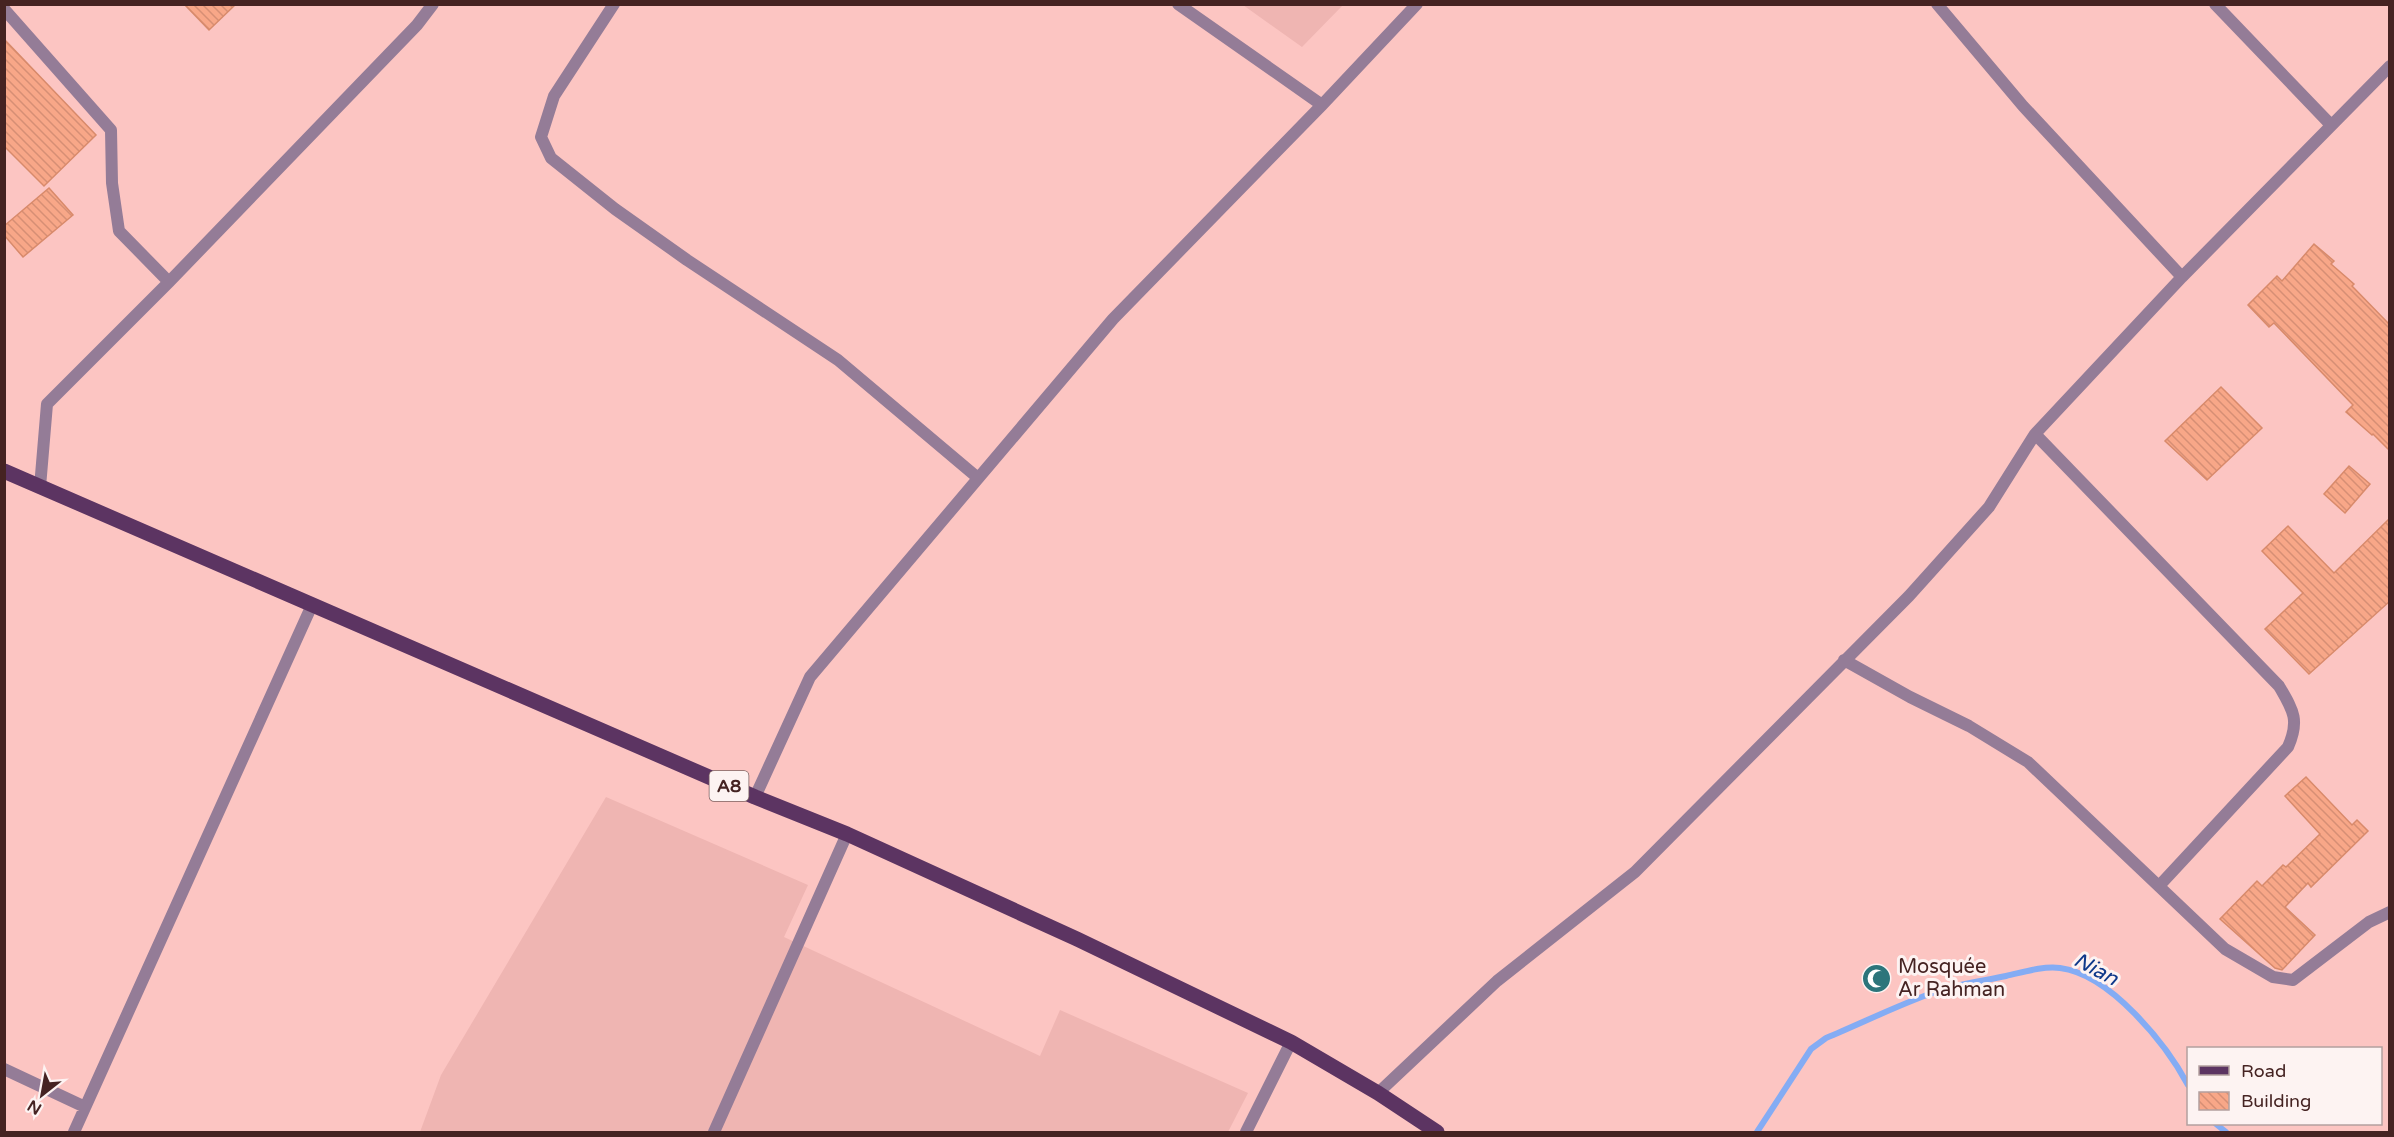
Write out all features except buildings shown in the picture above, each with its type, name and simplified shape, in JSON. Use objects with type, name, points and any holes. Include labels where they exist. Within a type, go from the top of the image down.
[{"type":"main road","name":"A8","points":[[4,471],[755,797],[847,834],[1077,939],[1291,1042],[1378,1093],[1437,1132]]},
{"type":"street","points":[[40,487],[47,404],[169,282],[417,25],[434,4]]},
{"type":"street","points":[[614,4],[554,96],[541,137],[551,158],[615,209],[687,260],[838,360],[978,478]]},
{"type":"street","points":[[1178,4],[1322,105]]},
{"type":"street","points":[[755,797],[810,677],[1113,319],[1417,4]]},
{"type":"street","points":[[1937,4],[2023,106],[2182,277]]},
{"type":"street","points":[[2216,4],[2331,124]]},
{"type":"street","points":[[4,9],[111,130],[112,183],[119,231],[169,282]]},
{"type":"street","points":[[1378,1093],[1497,981],[1635,872],[1909,596],[1989,507],[2035,434],[2182,277],[2390,66]]},
{"type":"street","points":[[2035,434],[2279,686],[2294,710],[2295,731],[2288,747],[2158,886]]},
{"type":"street","points":[[74,1132],[312,605]]},
{"type":"street","points":[[1845,660],[1910,697],[1969,726],[2028,762],[2225,949],[2272,977],[2294,980],[2369,922],[2390,912]]},
{"type":"street","points":[[714,1132],[847,834]]},
{"type":"street","points":[[1246,1132],[1291,1042]]},
{"type":"street","points":[[4,1069],[86,1107]]},
{"type":"shaded area","points":[[1243,5],[1343,5],[1302,47]]},
{"type":"shaded area","points":[[606,797],[808,885],[784,937],[1040,1056],[1060,1010],[1248,1093],[1228,1132],[420,1132],[441,1075]]},
{"type":"waterway","name":"Nian","points":[[1757,1132],[1811,1049],[1826,1038],[1944,989],[2047,968],[2060,968],[2079,973],[2117,997],[2166,1050],[2187,1083]]},
{"type":"waterway","name":"Nian","points":[[2217,1125],[2226,1132]]},
{"type":"place","name":"Mosquée Ar Rahman","points":[[1877,978]]}]
